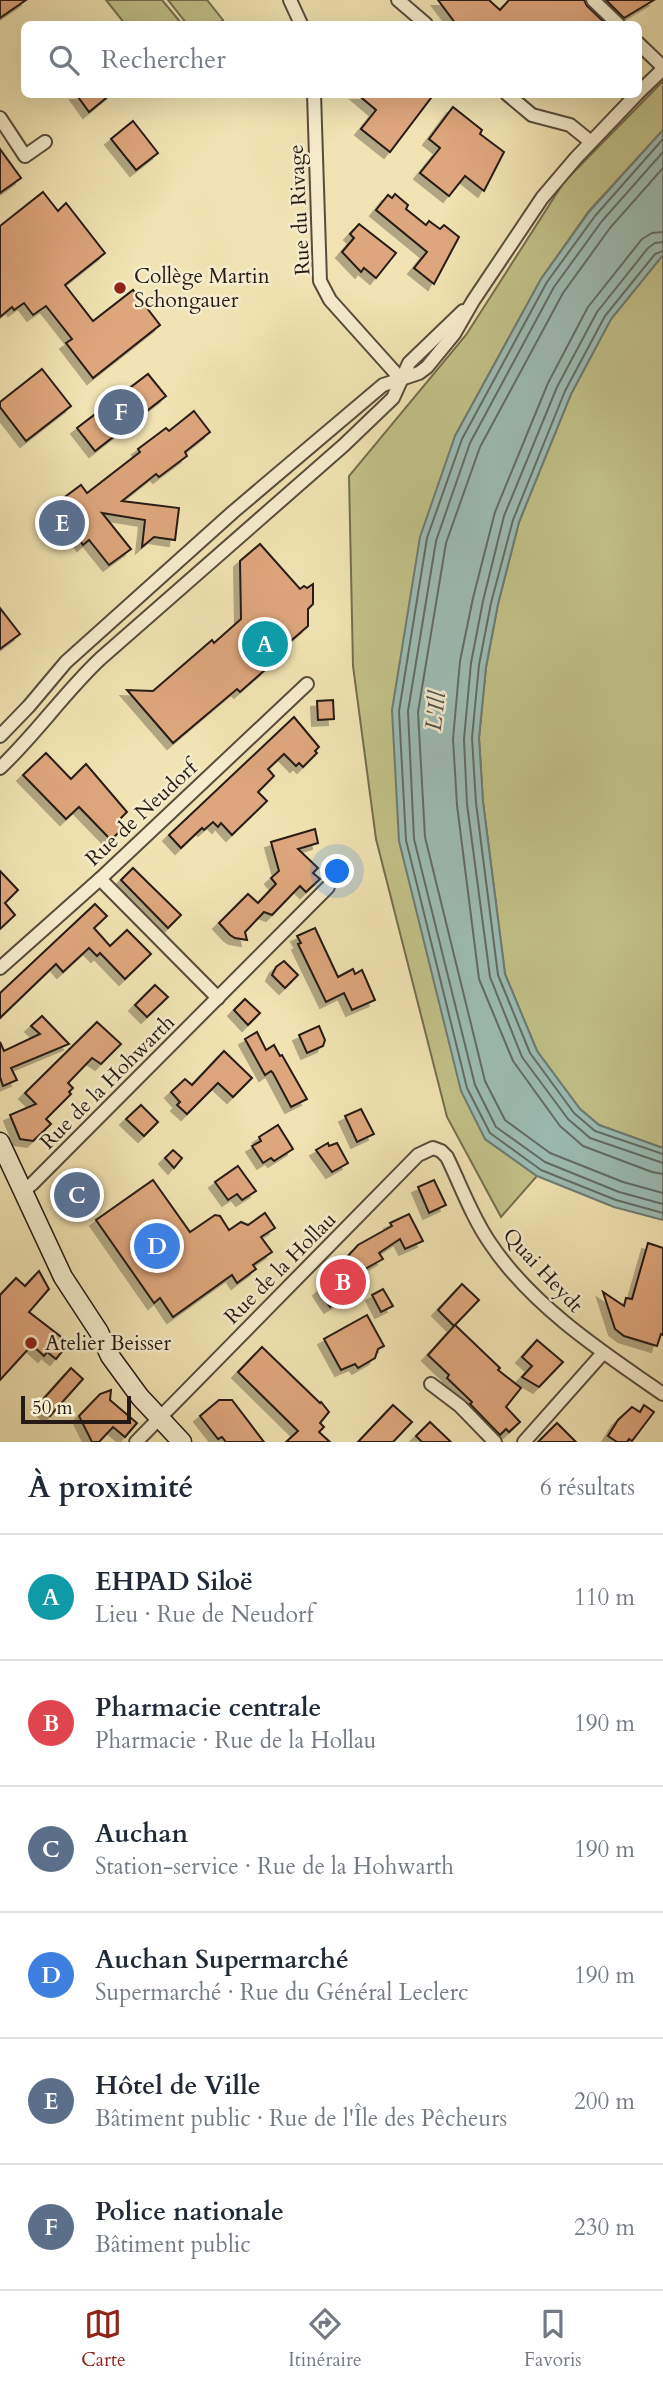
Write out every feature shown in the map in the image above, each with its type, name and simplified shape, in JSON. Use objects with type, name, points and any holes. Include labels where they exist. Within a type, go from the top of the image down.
[{"type":"main road","points":[[0,1142],[63,1278],[99,1332],[120,1353],[148,1391],[170,1442]]},
{"type":"main road","points":[[160,1416],[182,1442]]},
{"type":"street","points":[[290,0],[300,21]]},
{"type":"street","points":[[398,0],[422,21]]},
{"type":"street","points":[[593,0],[615,21]]},
{"type":"street","points":[[642,46],[663,68],[642,90]]},
{"type":"street","name":"Rue du Rivage","points":[[314,98],[320,281],[330,300],[400,378]]},
{"type":"street","points":[[513,98],[532,115],[570,125],[591,142]]},
{"type":"street","points":[[0,736],[66,662],[233,512],[383,385],[419,373],[427,367],[454,334],[542,198],[634,98]]},
{"type":"street","points":[[0,118],[24,156],[45,142]]},
{"type":"street","points":[[0,768],[25,743],[70,688],[100,659],[344,445],[393,398],[400,378]]},
{"type":"street","points":[[233,512],[245,531]]},
{"type":"street","points":[[86,643],[100,659]]},
{"type":"street","name":"Rue de Neudorf","points":[[0,968],[100,879],[307,684]]},
{"type":"street","points":[[100,879],[218,998]]},
{"type":"street","name":"Rue de la Hohwarth","points":[[22,1192],[328,887]]},
{"type":"street","name":"Quai Heydt","points":[[429,1149],[438,1149],[447,1157],[480,1226],[503,1260],[558,1317],[603,1353],[663,1394]]},
{"type":"street","name":"Rue de la Hollau","points":[[136,1442],[418,1155],[429,1149]]},
{"type":"street","points":[[524,1442],[603,1353]]},
{"type":"street","points":[[432,1384],[455,1402],[495,1442]]},
{"type":"green space","points":[[106,0],[162,0],[180,21],[123,21]]},
{"type":"green space","points":[[168,0],[207,0],[223,20],[222,21],[185,21]]},
{"type":"green space","points":[[663,81],[663,130],[589,211],[541,279],[455,436],[485,1139],[537,1176],[501,1217],[447,1117],[376,839],[353,666],[349,476],[466,335],[564,182]]},
{"type":"green space","points":[[663,255],[663,1148],[599,1125],[580,1109],[537,1051],[505,974],[483,802],[479,738],[486,667],[498,604],[519,522],[571,394],[611,319]]},
{"type":"water","name":"L'Ill","points":[[663,130],[663,255],[611,319],[571,394],[519,522],[498,604],[486,667],[479,738],[483,802],[505,974],[537,1051],[580,1109],[599,1125],[663,1148],[663,1220],[614,1207],[537,1176],[485,1139],[461,1091],[399,841],[392,710],[420,537],[455,436],[541,279],[589,212]]},
{"type":"building","points":[[0,0],[26,0],[0,18]]},
{"type":"building","points":[[438,0],[489,0],[500,10],[509,0],[584,0],[603,21],[454,21]]},
{"type":"building","points":[[606,0],[654,0],[624,18]]},
{"type":"building","points":[[79,98],[106,98],[89,112]]},
{"type":"building","points":[[362,98],[431,98],[390,152],[361,129],[376,110]]},
{"type":"building","points":[[453,107],[482,130],[480,134],[504,152],[484,191],[465,176],[449,196],[420,173],[440,148],[429,139]]},
{"type":"building","points":[[133,121],[158,153],[136,170],[111,139]]},
{"type":"building","points":[[0,149],[21,178],[0,193]]},
{"type":"building","points":[[43,192],[58,211],[66,203],[105,253],[65,285],[93,321],[133,290],[160,325],[93,378],[66,343],[72,339],[46,306],[33,315],[24,303],[14,310],[12,307],[0,317],[0,226]]},
{"type":"building","points":[[395,194],[408,205],[406,209],[426,225],[429,221],[440,229],[444,225],[459,237],[434,284],[414,268],[427,252],[376,210],[388,195],[392,198]]},
{"type":"building","points":[[359,224],[396,253],[376,278],[364,268],[361,272],[342,252],[354,238],[350,234]]},
{"type":"building","points":[[42,369],[71,406],[26,441],[0,407],[0,402]]},
{"type":"building","points":[[148,374],[166,396],[95,451],[77,428]]},
{"type":"building","points":[[194,411],[210,432],[185,452],[187,456],[159,477],[156,474],[122,501],[179,508],[175,540],[154,537],[142,547],[145,520],[102,513],[131,549],[109,565],[89,540],[83,545],[77,536],[73,539],[50,508],[81,485],[87,493],[140,452],[138,449],[166,428],[169,431]]},
{"type":"building","points":[[260,544],[300,589],[313,584],[313,604],[308,609],[308,626],[263,665],[266,669],[240,692],[237,689],[173,743],[127,690],[153,691],[212,640],[214,643],[241,619],[240,561]]},
{"type":"building","points":[[0,608],[20,634],[0,649]]},
{"type":"building","points":[[333,700],[334,719],[318,720],[317,701]]},
{"type":"building","points":[[294,717],[319,747],[315,751],[317,753],[303,767],[299,763],[296,766],[284,754],[268,769],[274,776],[258,792],[267,801],[232,835],[221,823],[218,827],[213,822],[204,830],[202,828],[181,848],[169,835]]},
{"type":"building","points":[[46,753],[71,779],[86,764],[127,812],[118,821],[124,827],[111,840],[79,807],[66,819],[23,775]]},
{"type":"building","points":[[315,829],[318,843],[298,849],[318,868],[313,873],[320,879],[306,892],[300,886],[272,915],[264,912],[245,932],[247,940],[230,935],[219,923],[248,894],[258,903],[276,884],[271,878],[279,871],[271,842]]},
{"type":"building","points":[[133,868],[181,915],[168,928],[121,880]]},
{"type":"building","points":[[0,871],[18,890],[5,903],[15,915],[0,929]]},
{"type":"building","points":[[95,904],[107,916],[94,928],[110,946],[127,930],[151,954],[125,979],[100,953],[97,956],[89,948],[63,972],[56,964],[0,1018],[0,993]]},
{"type":"building","points":[[315,928],[338,977],[353,969],[355,974],[362,970],[375,1000],[352,1010],[344,993],[326,1002],[298,944],[301,943],[297,936]]},
{"type":"building","points":[[284,961],[298,975],[285,988],[272,975],[276,967]]},
{"type":"building","points":[[155,985],[168,997],[147,1017],[135,1005]]},
{"type":"building","points":[[245,999],[260,1013],[248,1025],[234,1010]]},
{"type":"building","points":[[42,1016],[69,1044],[11,1068],[17,1080],[3,1086],[0,1077],[0,1042],[4,1051],[40,1034],[31,1026]]},
{"type":"building","points":[[97,1022],[121,1044],[101,1064],[92,1058],[68,1083],[73,1088],[69,1092],[71,1094],[46,1119],[51,1124],[33,1141],[20,1139],[10,1115],[36,1104],[25,1093]]},
{"type":"building","points":[[319,1026],[325,1040],[323,1046],[307,1053],[299,1035]]},
{"type":"building","points":[[257,1032],[266,1050],[274,1045],[280,1056],[282,1055],[307,1099],[291,1107],[273,1073],[271,1071],[265,1075],[245,1039]]},
{"type":"building","points":[[224,1051],[252,1078],[233,1097],[218,1083],[187,1114],[177,1105],[180,1102],[171,1092],[185,1079],[192,1085]]},
{"type":"building","points":[[141,1105],[158,1122],[144,1136],[126,1119]]},
{"type":"building","points":[[361,1109],[374,1134],[357,1142],[345,1116]]},
{"type":"building","points":[[278,1125],[293,1149],[274,1161],[271,1158],[263,1163],[252,1146],[261,1141],[259,1137]]},
{"type":"building","points":[[328,1143],[329,1146],[337,1143],[348,1163],[332,1172],[316,1150]]},
{"type":"building","points":[[173,1150],[182,1158],[174,1168],[165,1158]]},
{"type":"building","points":[[238,1166],[256,1191],[242,1200],[237,1194],[228,1200],[215,1182]]},
{"type":"building","points":[[153,1180],[190,1232],[215,1215],[220,1216],[229,1230],[241,1222],[248,1225],[265,1213],[275,1228],[261,1237],[272,1252],[253,1265],[256,1269],[237,1283],[232,1275],[173,1317],[160,1298],[154,1303],[96,1220]]},
{"type":"building","points":[[434,1180],[446,1205],[429,1213],[418,1187]]},
{"type":"building","points":[[409,1214],[423,1241],[405,1249],[400,1239],[379,1253],[383,1259],[356,1274],[364,1286],[330,1307],[319,1290],[327,1283],[325,1281],[358,1245],[392,1226],[390,1223]]},
{"type":"building","points":[[648,1243],[663,1248],[663,1335],[661,1334],[657,1346],[624,1336],[615,1329],[603,1292],[624,1306],[626,1298],[632,1299]]},
{"type":"building","points":[[39,1271],[49,1289],[29,1312],[69,1343],[56,1359],[47,1352],[44,1356],[32,1345],[0,1380],[0,1295],[16,1278],[25,1286]]},
{"type":"building","points":[[462,1284],[479,1300],[454,1326],[438,1310]]},
{"type":"building","points":[[383,1289],[393,1306],[381,1312],[372,1295]]},
{"type":"building","points":[[367,1315],[384,1346],[378,1349],[375,1358],[358,1368],[355,1364],[341,1370],[324,1339]]},
{"type":"building","points":[[455,1325],[500,1368],[498,1370],[521,1388],[506,1407],[520,1422],[509,1432],[506,1429],[500,1435],[447,1378],[449,1375],[428,1355]]},
{"type":"building","points":[[537,1340],[563,1362],[539,1387],[522,1377],[532,1366],[522,1357]]},
{"type":"building","points":[[262,1347],[329,1412],[320,1423],[324,1427],[319,1432],[330,1442],[286,1442],[298,1431],[238,1372]]},
{"type":"building","points":[[71,1368],[83,1379],[50,1416],[38,1405]]},
{"type":"building","points":[[111,1390],[110,1400],[137,1423],[125,1437],[113,1427],[99,1442],[92,1442],[79,1416],[100,1394]]},
{"type":"building","points":[[219,1400],[232,1400],[264,1442],[226,1442],[222,1437],[218,1439],[200,1416]]},
{"type":"building","points":[[393,1405],[412,1422],[393,1442],[358,1442]]},
{"type":"building","points":[[644,1405],[654,1412],[632,1441],[629,1439],[627,1442],[617,1442],[608,1436],[618,1420],[632,1407],[640,1412]]},
{"type":"building","points":[[430,1422],[451,1442],[422,1442],[416,1436]]},
{"type":"building","points":[[557,1423],[576,1442],[538,1442]]},
{"type":"place","name":"Collège Martin Schongauer","points":[[120,288]]},
{"type":"place","name":"Police nationale","points":[[121,412]]},
{"type":"place","name":"Hôtel de Ville","points":[[62,523]]},
{"type":"place","name":"EHPAD Siloë","points":[[265,644]]},
{"type":"place","name":"Auchan","points":[[77,1195]]},
{"type":"place","name":"Auchan Supermarché","points":[[157,1246]]},
{"type":"place","name":"Pharmacie centrale","points":[[343,1282]]},
{"type":"place","name":"Atelier Beisser","points":[[31,1343]]}]
